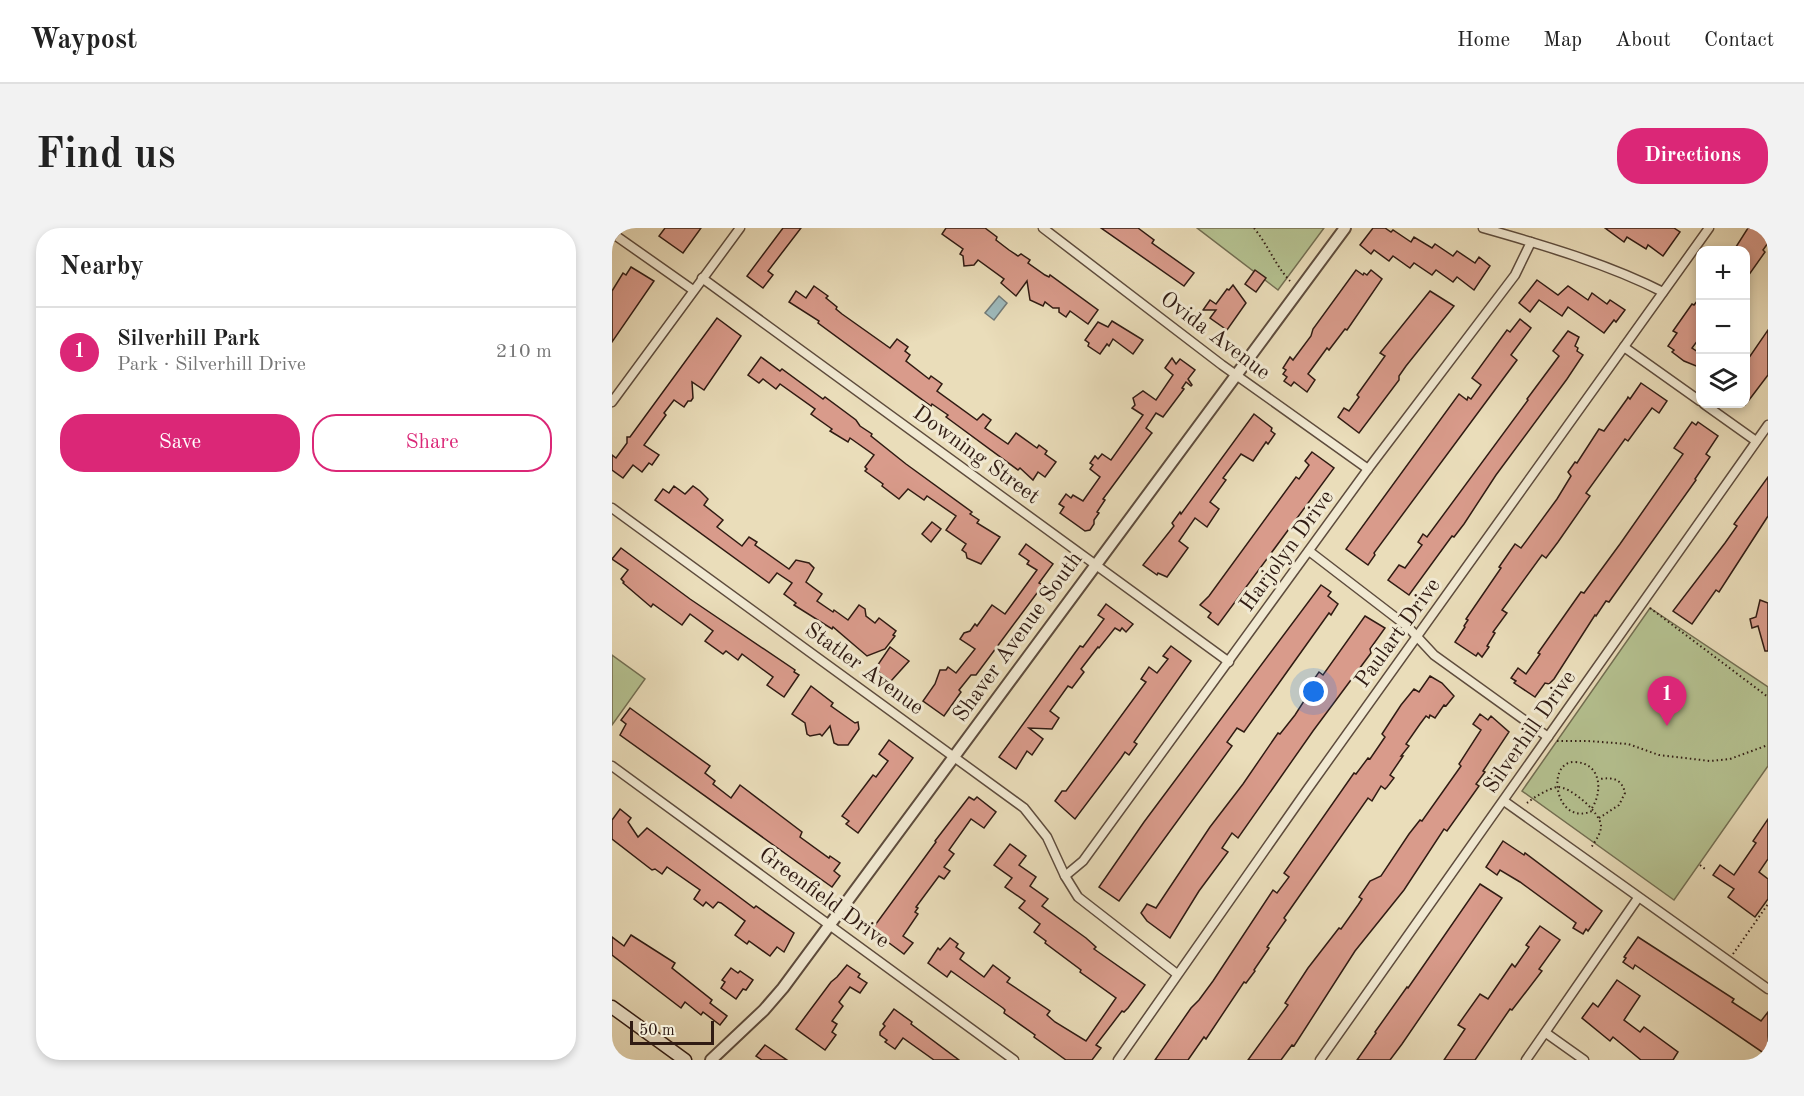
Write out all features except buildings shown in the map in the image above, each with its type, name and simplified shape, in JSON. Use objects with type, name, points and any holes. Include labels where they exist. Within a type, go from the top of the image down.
[{"type":"main road","points":[[612,1007],[685,1060]]},
{"type":"street","points":[[612,402],[740,228]]},
{"type":"street","name":"Ovida Avenue","points":[[1043,228],[1237,376],[1368,469]]},
{"type":"street","name":"Shaver Avenue South","points":[[711,1060],[764,1010],[954,758],[1345,228]]},
{"type":"street","points":[[1483,228],[1531,242],[1644,282],[1663,292]]},
{"type":"street","name":"Paulart Drive","points":[[1118,1060],[1709,228]]},
{"type":"street","points":[[612,233],[693,290]]},
{"type":"street","name":"Harjolyn Drive","points":[[1065,876],[1083,861],[1368,469],[1515,275],[1531,242]]},
{"type":"street","name":"Downing Street","points":[[702,278],[1229,662]]},
{"type":"street","points":[[1624,346],[1696,398]]},
{"type":"street","points":[[1710,408],[1756,441]]},
{"type":"street","name":"Silverhill Drive","points":[[1320,1060],[1768,425]]},
{"type":"street","name":"Statler Avenue","points":[[612,508],[1024,808],[1047,837],[1070,887],[1085,904],[1177,974]]},
{"type":"street","points":[[1309,551],[1408,627],[1434,655],[1547,739]]},
{"type":"street","name":"Greenfield Drive","points":[[612,766],[1014,1060]]},
{"type":"street","points":[[1504,801],[1638,898],[1767,987]]},
{"type":"street","points":[[1526,1060],[1638,898]]},
{"type":"street","points":[[1546,1033],[1584,1060]]},
{"type":"path","points":[[1254,228],[1265,241],[1272,259],[1290,281]]},
{"type":"path","points":[[1643,602],[1768,697]]},
{"type":"path","points":[[1547,739],[1628,744],[1659,755],[1710,761],[1730,759],[1768,746]]},
{"type":"path","points":[[1573,762],[1591,767],[1599,779],[1593,809],[1586,814],[1579,815],[1570,812],[1564,806],[1557,779],[1559,770],[1565,764],[1573,762]]},
{"type":"path","points":[[1599,779],[1618,780],[1625,793],[1619,805],[1599,818]]},
{"type":"path","points":[[1527,803],[1558,787],[1567,790],[1593,809],[1599,818],[1601,829],[1591,848]]},
{"type":"path","points":[[1700,865],[1705,869]]},
{"type":"path","points":[[1739,946],[1768,904]]},
{"type":"green space","points":[[1197,228],[1324,228],[1278,290]]},
{"type":"green space","points":[[1650,608],[1768,687],[1768,766],[1674,900],[1522,791]]},
{"type":"green space","points":[[612,655],[645,679],[612,725]]},
{"type":"water","points":[[999,296],[1007,303],[994,320],[985,313]]},
{"type":"place","name":"Silverhill Park","points":[[1667,726]]}]
